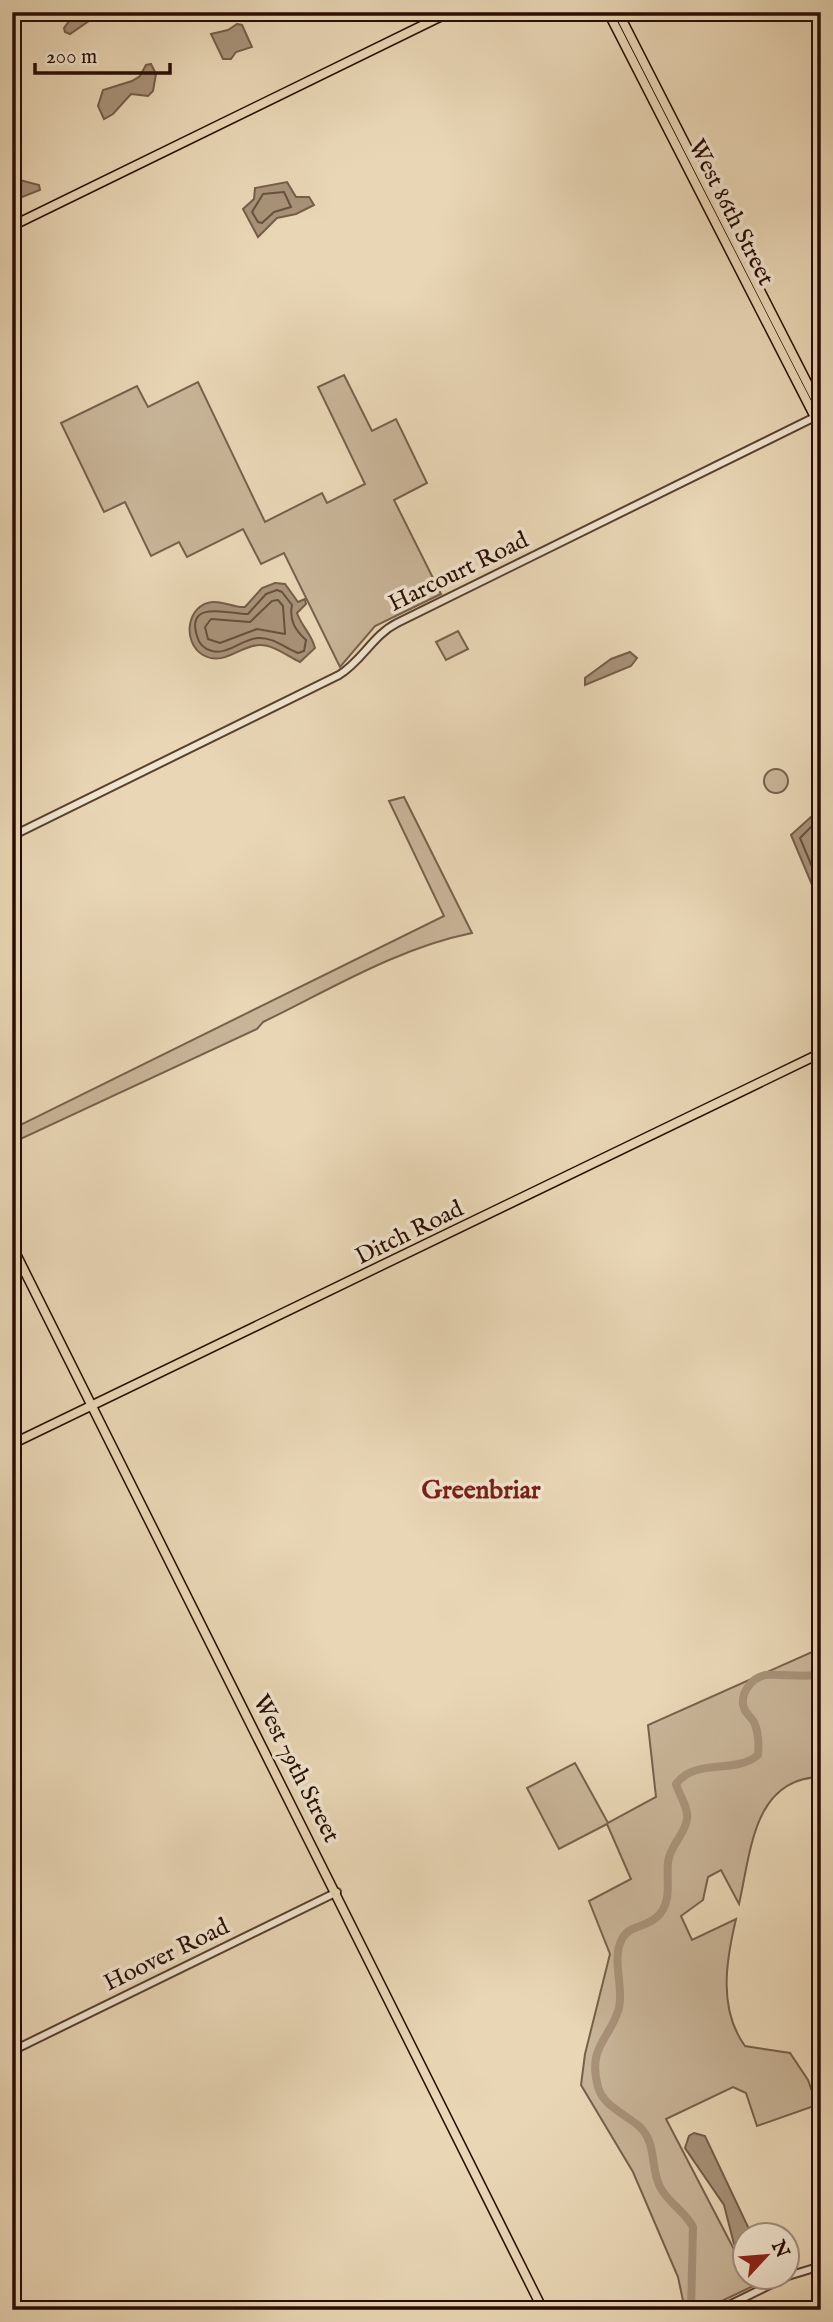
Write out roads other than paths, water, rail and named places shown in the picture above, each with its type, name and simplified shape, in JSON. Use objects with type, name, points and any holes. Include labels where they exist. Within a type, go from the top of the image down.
[{"type":"main road","points":[[12,226],[450,12]]},
{"type":"main road","name":"West 86th Street","points":[[608,12],[819,414]]},
{"type":"main road","name":"West 86th Street","points":[[618,12],[819,414],[821,429]]},
{"type":"main road","name":"Ditch Road","points":[[12,1444],[821,1053]]},
{"type":"main road","name":"West 79th Street","points":[[12,1245],[337,1892],[543,2310]]},
{"type":"street","name":"Harcourt Road","points":[[12,836],[340,675],[359,660],[382,632],[397,623],[819,414]]},
{"type":"street","name":"Hoover Road","points":[[12,2051],[337,1892]]},
{"type":"street","points":[[719,2310],[788,2276],[821,2266]]},
{"type":"water","points":[[76,12],[99,14],[70,34],[65,32],[64,28]]},
{"type":"water","points":[[237,24],[242,25],[252,47],[236,52],[231,59],[223,59],[211,34],[228,30]]},
{"type":"water","points":[[151,64],[156,74],[153,91],[148,96],[131,94],[113,114],[104,119],[98,106],[103,90],[132,81],[140,76],[146,65]]},
{"type":"water","points":[[12,178],[39,185],[40,190],[12,201]]},
{"type":"water","points":[[287,182],[296,197],[309,197],[314,205],[296,214],[277,218],[258,237],[243,209],[254,199],[255,188]]},
{"type":"water","points":[[275,583],[285,584],[298,602],[305,599],[306,604],[297,613],[315,648],[300,662],[265,645],[253,646],[218,658],[203,655],[196,649],[192,642],[190,625],[197,609],[213,602],[245,607],[262,588]]},
{"type":"water","points":[[630,652],[637,658],[631,666],[585,685],[585,678],[611,659]]},
{"type":"water","points":[[821,816],[821,906],[791,835],[811,817]]},
{"type":"water","points":[[694,2133],[705,2136],[745,2220],[732,2220],[732,2236],[724,2205],[685,2148],[689,2136]]},
{"type":"waterway","points":[[691,2310],[693,2227],[660,2187],[645,2134],[601,2094],[595,2073],[597,2052],[619,2008],[618,1955],[622,1939],[633,1929],[652,1921],[665,1905],[669,1856],[687,1819],[676,1784],[694,1771],[738,1764],[758,1755],[757,1730],[743,1703],[745,1692],[756,1679],[766,1675],[816,1675],[821,1682]]},
{"type":"district","name":"Greenbriar","points":[[481,1489]]}]
